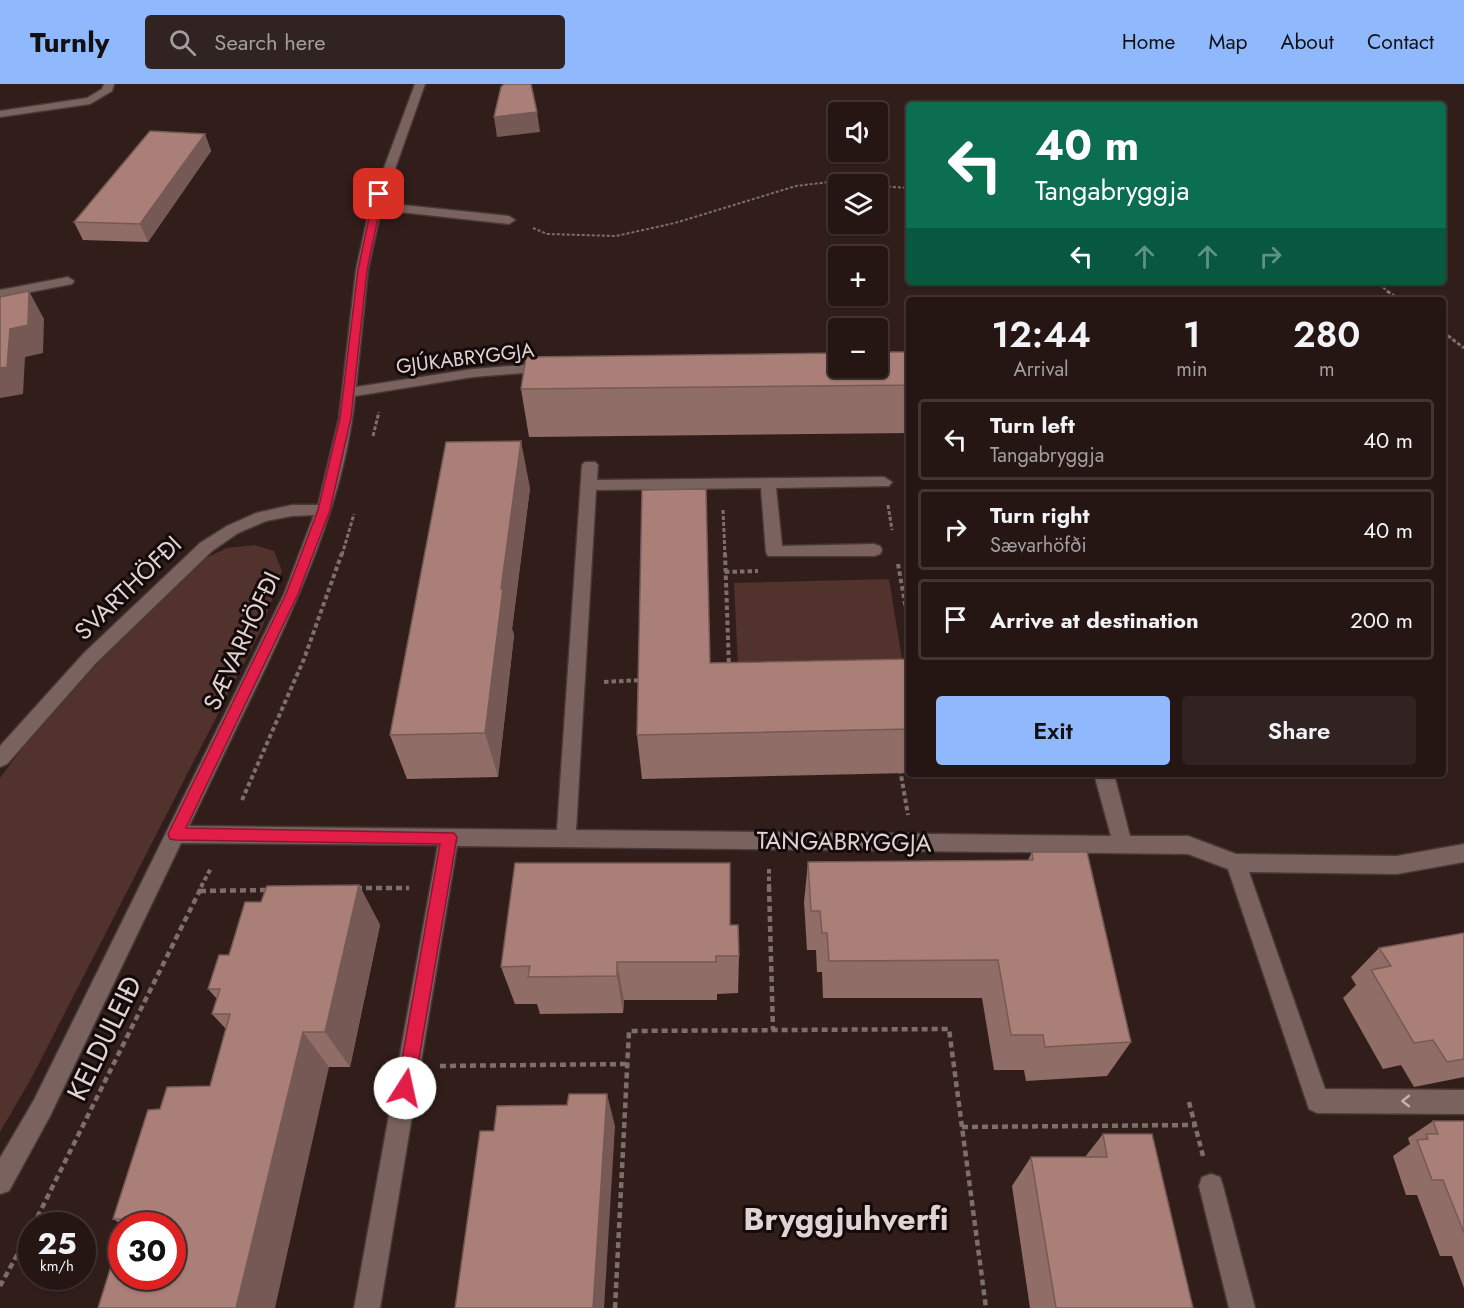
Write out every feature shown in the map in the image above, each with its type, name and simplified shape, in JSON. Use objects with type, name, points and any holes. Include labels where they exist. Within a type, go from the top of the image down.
[{"type":"street","points":[[0,114],[90,101],[107,91],[110,84]]},
{"type":"street","name":"SÆVARHÖFÐI","points":[[0,1182],[42,1108],[292,594],[324,510],[339,451],[349,393],[362,270],[376,206],[420,84]]},
{"type":"street","points":[[376,206],[509,220]]},
{"type":"street","points":[[0,294],[68,281]]},
{"type":"street","name":"GJÚKABRYGGJA","points":[[349,393],[442,377],[558,367]]},
{"type":"street","points":[[566,838],[590,465]]},
{"type":"street","points":[[589,485],[884,482]]},
{"type":"street","points":[[768,484],[774,552],[874,550]]},
{"type":"street","name":"SVARTHÖFÐI","points":[[0,759],[90,658],[206,547],[223,534],[264,515],[293,510],[324,510]]},
{"type":"street","points":[[1105,777],[1123,845]]},
{"type":"street","name":"TANGABRYGGJA","points":[[176,834],[1188,846],[1236,862],[1397,865],[1464,854]]},
{"type":"street","points":[[367,1308],[449,837]]},
{"type":"street","points":[[1236,862],[1317,1101],[1464,1102]]},
{"type":"street","points":[[1211,1186],[1242,1308]]},
{"type":"path","points":[[509,220],[547,234],[616,236],[675,223],[796,186],[828,182]]},
{"type":"path","points":[[888,187],[906,188]]},
{"type":"path","points":[[1380,285],[1396,297]]},
{"type":"path","points":[[1446,334],[1464,348]]},
{"type":"path","points":[[372,441],[379,408]]},
{"type":"path","points":[[722,484],[729,677]]},
{"type":"path","points":[[242,800],[315,634],[344,549],[356,505]]},
{"type":"path","points":[[576,683],[647,680]]},
{"type":"path","points":[[899,761],[912,842]]},
{"type":"path","points":[[768,841],[773,1030]]},
{"type":"path","name":"KELDULEIÐ","points":[[40,1212],[211,868]]},
{"type":"path","points":[[349,889],[441,887]]},
{"type":"path","points":[[200,891],[280,890]]},
{"type":"path","points":[[615,1308],[629,1031],[949,1029],[986,1308]]},
{"type":"path","points":[[409,1066],[628,1064]]},
{"type":"path","points":[[1189,1102],[1211,1186]]},
{"type":"path","points":[[962,1127],[1196,1125]]},
{"type":"path","name":"KELDULEIÐ","points":[[0,1286],[18,1253]]},
{"type":"shaded area","points":[[255,545],[274,551],[282,571],[262,628],[32,1077],[0,1132],[0,778],[24,746],[122,636],[197,562],[227,548]]},
{"type":"shaded area","points":[[889,579],[906,684],[738,667],[734,583]]},
{"type":"building","points":[[504,84],[531,84],[537,112],[494,117],[501,87]]},
{"type":"building","points":[[150,131],[205,134],[140,224],[74,222]]},
{"type":"building","points":[[29,291],[28,325],[10,329],[7,367],[0,368],[0,297]]},
{"type":"building","points":[[888,352],[906,352],[906,385],[521,389],[526,357],[828,353],[828,378],[888,378]]},
{"type":"building","points":[[521,441],[485,733],[390,735],[446,442]]},
{"type":"building","points":[[706,489],[710,663],[906,659],[906,729],[637,735],[642,490]]},
{"type":"building","points":[[1032,852],[1087,852],[1131,1042],[1045,1047],[1043,1035],[1011,1035],[998,960],[829,961],[827,933],[822,933],[820,911],[811,911],[808,862],[1033,860]]},
{"type":"building","points":[[515,863],[730,863],[730,925],[738,925],[739,956],[716,956],[716,962],[617,962],[617,976],[528,977],[530,966],[501,967]]},
{"type":"building","points":[[359,885],[325,1032],[303,1032],[236,1308],[98,1308],[108,1276],[108,1290],[186,1290],[186,1212],[115,1212],[148,1110],[160,1109],[167,1087],[210,1086],[230,1014],[212,1014],[220,989],[208,989],[219,955],[229,955],[245,902],[261,902],[267,886]]},
{"type":"building","points":[[1464,933],[1464,1059],[1447,1062],[1433,1040],[1414,1043],[1371,970],[1391,966],[1379,948]]},
{"type":"building","points":[[569,1094],[607,1094],[593,1308],[455,1308],[480,1131],[494,1131],[497,1106],[567,1105]]},
{"type":"building","points":[[1433,1121],[1464,1121],[1464,1233],[1443,1180],[1432,1180],[1417,1140],[1428,1139],[1426,1134],[1438,1134]]},
{"type":"building","points":[[1103,1134],[1152,1134],[1193,1308],[1056,1308],[1031,1157],[1107,1157]]},
{"type":"district","name":"Bryggjuhverfi","points":[[846,1219]]},
{"type":"route","points":[[379,194],[362,270],[346,418],[324,510],[292,594],[176,834],[449,837],[405,1088]]}]
